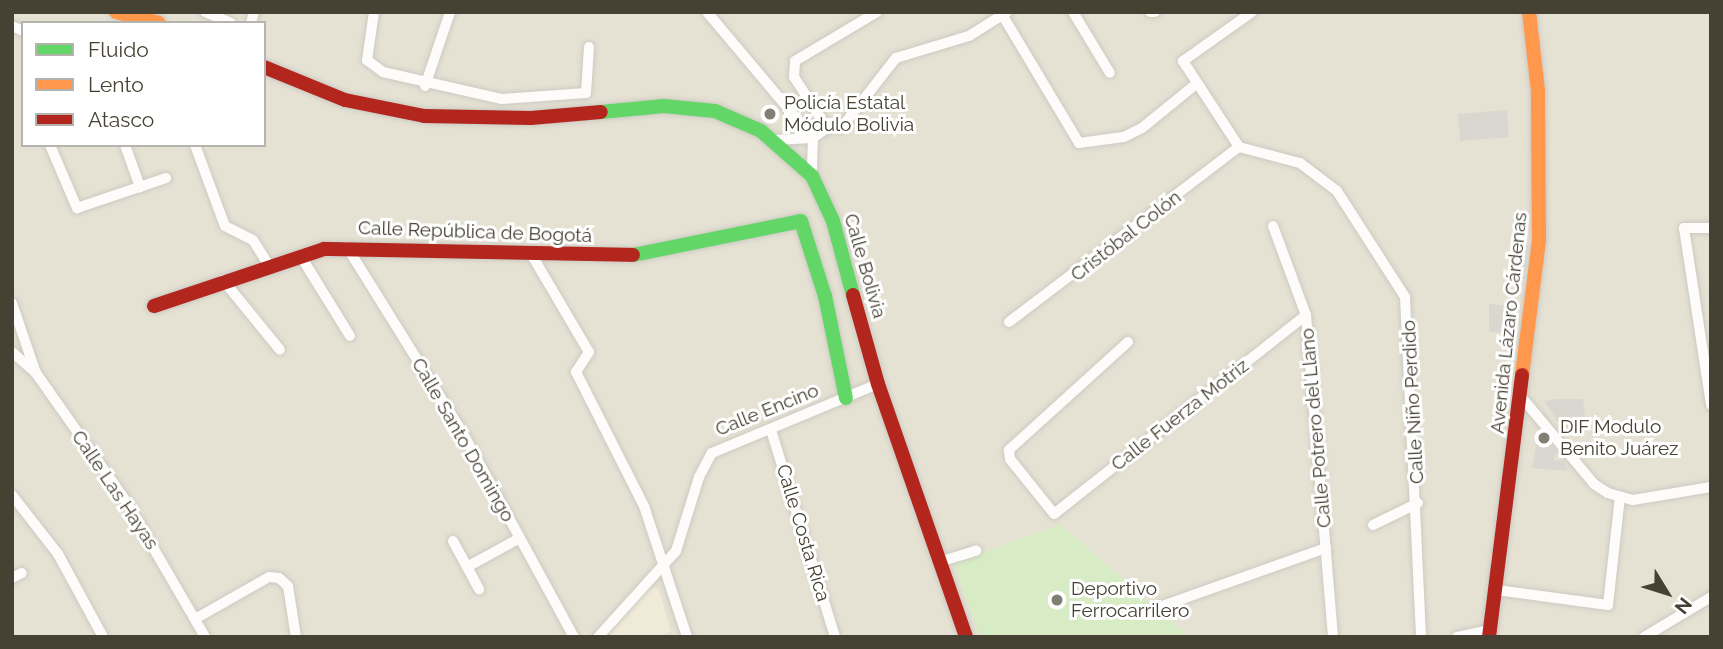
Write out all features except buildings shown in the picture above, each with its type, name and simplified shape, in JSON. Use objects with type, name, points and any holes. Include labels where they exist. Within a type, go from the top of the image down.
[{"type":"main road","points":[[116,12],[151,21]]},
{"type":"main road","name":"Avenida Lázaro Cárdenas","points":[[1489,634],[1523,399],[1539,240],[1538,92],[1529,12]]},
{"type":"main road","name":"Calle Bolivia","points":[[266,69],[345,100],[424,116],[531,118],[690,107],[741,120],[773,140],[811,176],[833,221],[878,384],[966,637]]},
{"type":"main road","name":"Calle República de Bogotá","points":[[154,306],[268,264],[347,247],[657,254],[801,221]]},
{"type":"main road","name":"Calle Encino","points":[[801,221],[825,296],[846,398]]},
{"type":"street","points":[[205,12],[226,21]]},
{"type":"street","points":[[374,12],[367,60],[383,72],[425,86],[529,100],[586,93],[589,47]]},
{"type":"street","points":[[425,86],[450,12]]},
{"type":"street","points":[[707,12],[813,138],[811,176]]},
{"type":"street","points":[[827,128],[794,77],[795,61],[877,12]]},
{"type":"street","points":[[1073,12],[1110,74]]},
{"type":"street","points":[[1239,147],[1195,85],[1183,61],[1252,12]]},
{"type":"street","points":[[773,140],[813,138],[827,128],[852,119],[895,58],[953,42],[1005,14],[1079,143],[1124,137],[1142,128],[1195,85]]},
{"type":"street","points":[[529,100],[531,118]]},
{"type":"street","points":[[51,147],[73,205],[81,209],[166,178]]},
{"type":"street","points":[[126,147],[140,187]]},
{"type":"street","points":[[196,147],[225,226],[253,240],[268,264]]},
{"type":"street","name":"Cristóbal Colón","points":[[1009,322],[1239,147]]},
{"type":"street","name":"Calle Niño Perdido","points":[[1239,147],[1300,163],[1337,191],[1405,297],[1418,503],[1421,637]]},
{"type":"street","name":"Calle Potrero del Llano","points":[[1273,226],[1306,315],[1333,637]]},
{"type":"street","points":[[1711,228],[1684,228],[1711,405]]},
{"type":"street","name":"Calle Santo Domingo","points":[[347,247],[460,430],[574,637]]},
{"type":"street","points":[[530,252],[589,352],[576,372],[624,461],[687,637]]},
{"type":"street","points":[[300,255],[350,336]]},
{"type":"street","points":[[223,280],[280,350]]},
{"type":"street","points":[[12,303],[36,373]]},
{"type":"street","name":"Calle Fuerza Motriz","points":[[1128,342],[1009,450],[1010,459],[1054,514],[1306,315]]},
{"type":"street","name":"Calle Las Hayas","points":[[12,352],[36,373],[126,500],[205,637]]},
{"type":"street","name":"Calle Encino","points":[[598,637],[663,568],[683,537],[699,477],[712,453],[726,443],[771,430],[878,384]]},
{"type":"street","points":[[1523,399],[1594,484],[1620,497],[1633,500],[1711,487]]},
{"type":"street","name":"Calle Costa Rica","points":[[771,430],[835,637]]},
{"type":"street","points":[[12,495],[58,554],[103,637]]},
{"type":"street","points":[[1497,590],[1608,605],[1620,497]]},
{"type":"street","points":[[1373,525],[1418,503]]},
{"type":"street","points":[[467,567],[520,538]]},
{"type":"street","points":[[453,541],[479,589]]},
{"type":"street","points":[[1162,606],[1326,548]]},
{"type":"street","points":[[939,562],[976,551]]},
{"type":"street","points":[[195,619],[269,577],[279,578],[289,586],[296,637]]},
{"type":"street","points":[[1644,637],[1711,597]]},
{"type":"street","points":[[1457,637],[1489,634]]},
{"type":"shaded area","points":[[12,12],[1711,12],[1711,637],[12,637]]},
{"type":"shaded area","points":[[652,586],[659,590],[671,631],[657,637],[602,637]]},
{"type":"green space","name":"Deportivo Ferrocarrilero","points":[[1060,524],[1189,637],[980,637],[954,564]]},
{"type":"traffic: fast","points":[[601,112],[664,106],[715,111],[761,131],[812,176],[833,221],[853,295]]},
{"type":"traffic: fast","points":[[633,255],[801,221],[825,296],[846,398]]},
{"type":"traffic: slow","points":[[116,12],[151,21]]},
{"type":"traffic: slow","points":[[1522,375],[1539,240],[1538,91],[1529,12]]},
{"type":"traffic: jam","points":[[266,68],[345,100],[424,116],[531,118],[601,112]]},
{"type":"traffic: jam","points":[[154,306],[324,249],[633,255]]},
{"type":"traffic: jam","points":[[853,295],[878,384],[966,637]]},
{"type":"traffic: jam","points":[[1489,637],[1522,375]]},
{"type":"place","name":"Policía Estatal Módulo Bolivia","points":[[770,114]]},
{"type":"place","name":"DIF Modulo Benito Juárez","points":[[1544,438]]},
{"type":"place","name":"Deportivo Ferrocarrilero","points":[[1057,600]]}]
